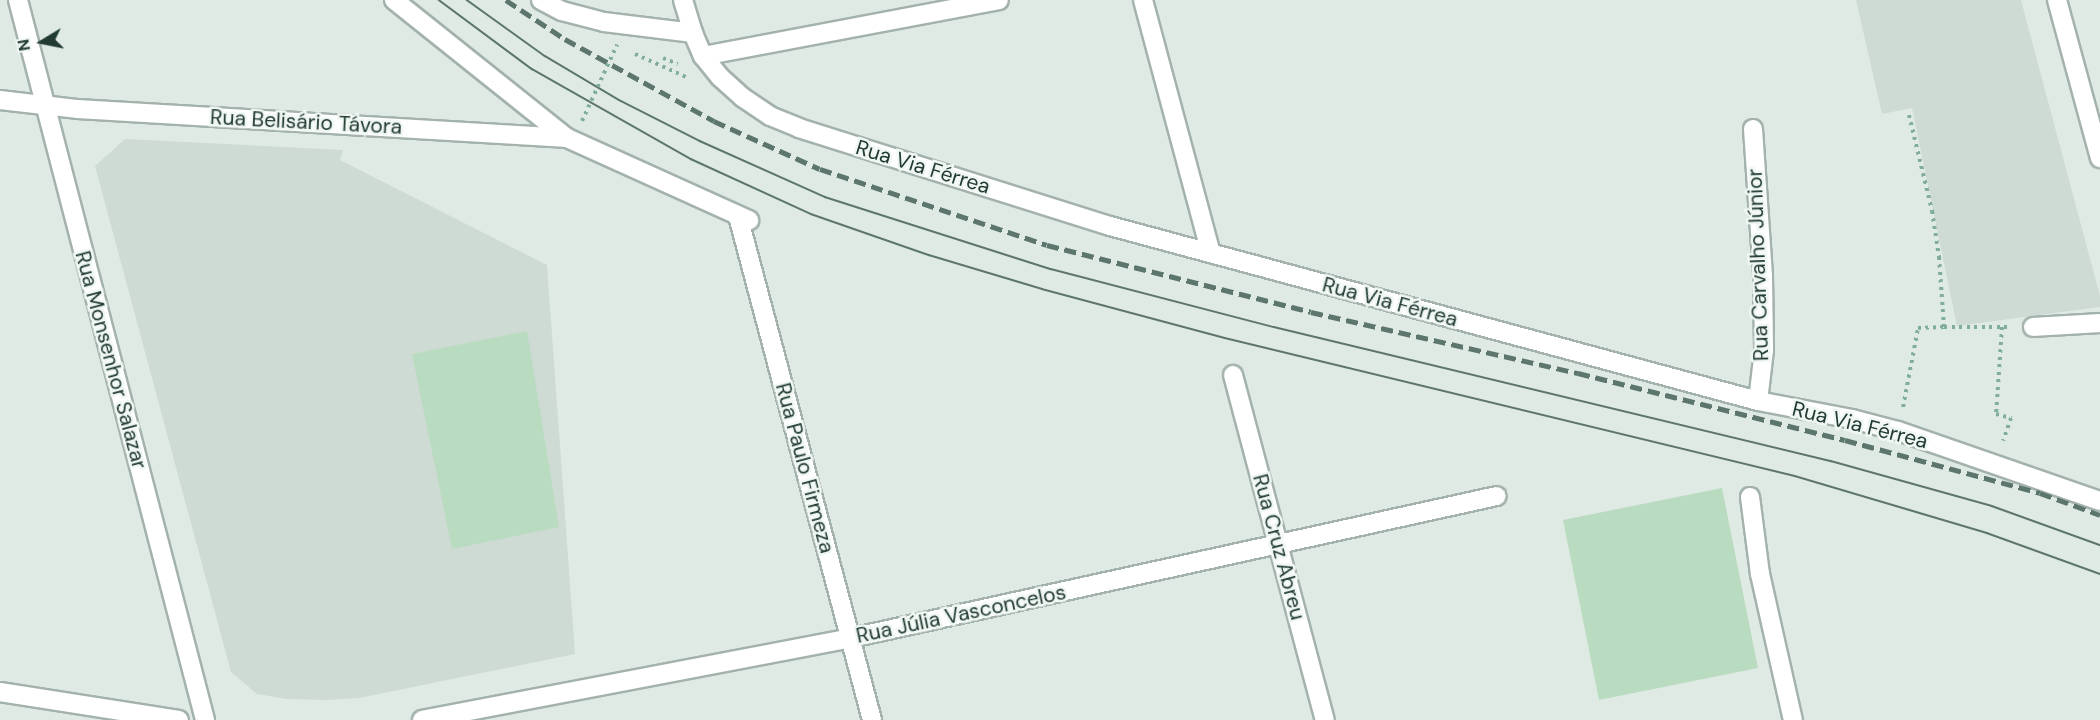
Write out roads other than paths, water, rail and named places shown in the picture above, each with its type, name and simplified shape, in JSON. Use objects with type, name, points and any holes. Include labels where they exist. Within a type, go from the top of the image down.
[{"type":"street","name":"Rua Monsenhor Salazar","points":[[18,0],[205,720]]},
{"type":"street","points":[[393,0],[567,138]]},
{"type":"street","points":[[541,0],[562,11],[604,22],[693,33]]},
{"type":"street","points":[[684,0],[693,33],[703,56],[999,0]]},
{"type":"street","points":[[1143,0],[1211,253]]},
{"type":"street","points":[[2057,0],[2100,158]]},
{"type":"street","name":"Rua Via Férrea","points":[[703,56],[742,97],[770,116],[798,128],[1110,226],[1758,400],[1898,431],[2100,501]]},
{"type":"street","name":"Rua Belisário Távora","points":[[0,100],[44,105],[567,138]]},
{"type":"street","name":"Rua Carvalho Júnior","points":[[1753,129],[1763,276],[1764,350],[1758,400]]},
{"type":"street","name":"Rua Paulo Firmeza","points":[[567,138],[745,218],[872,720]]},
{"type":"street","points":[[2033,327],[2100,323]]},
{"type":"street","name":"Rua Cruz Abreu","points":[[1233,375],[1325,720]]},
{"type":"street","name":"Rua Júlia Vasconcelos","points":[[422,720],[851,638],[1497,496]]},
{"type":"street","points":[[1750,497],[1760,574],[1793,720]]},
{"type":"street","points":[[0,692],[179,720]]},
{"type":"tram line","points":[[439,0],[532,69],[691,159],[811,214],[929,255],[1042,289],[1225,338],[1795,476],[1987,533],[2100,574]]},
{"type":"tram line","points":[[467,0],[545,56],[621,101],[700,141],[825,197],[1051,269],[1274,327],[1831,461],[1992,506],[2100,545]]},
{"type":"railway","points":[[506,0],[565,39],[714,121],[820,169],[1047,245],[1311,312],[1578,373],[1845,440],[2040,493],[2100,515]]}]
